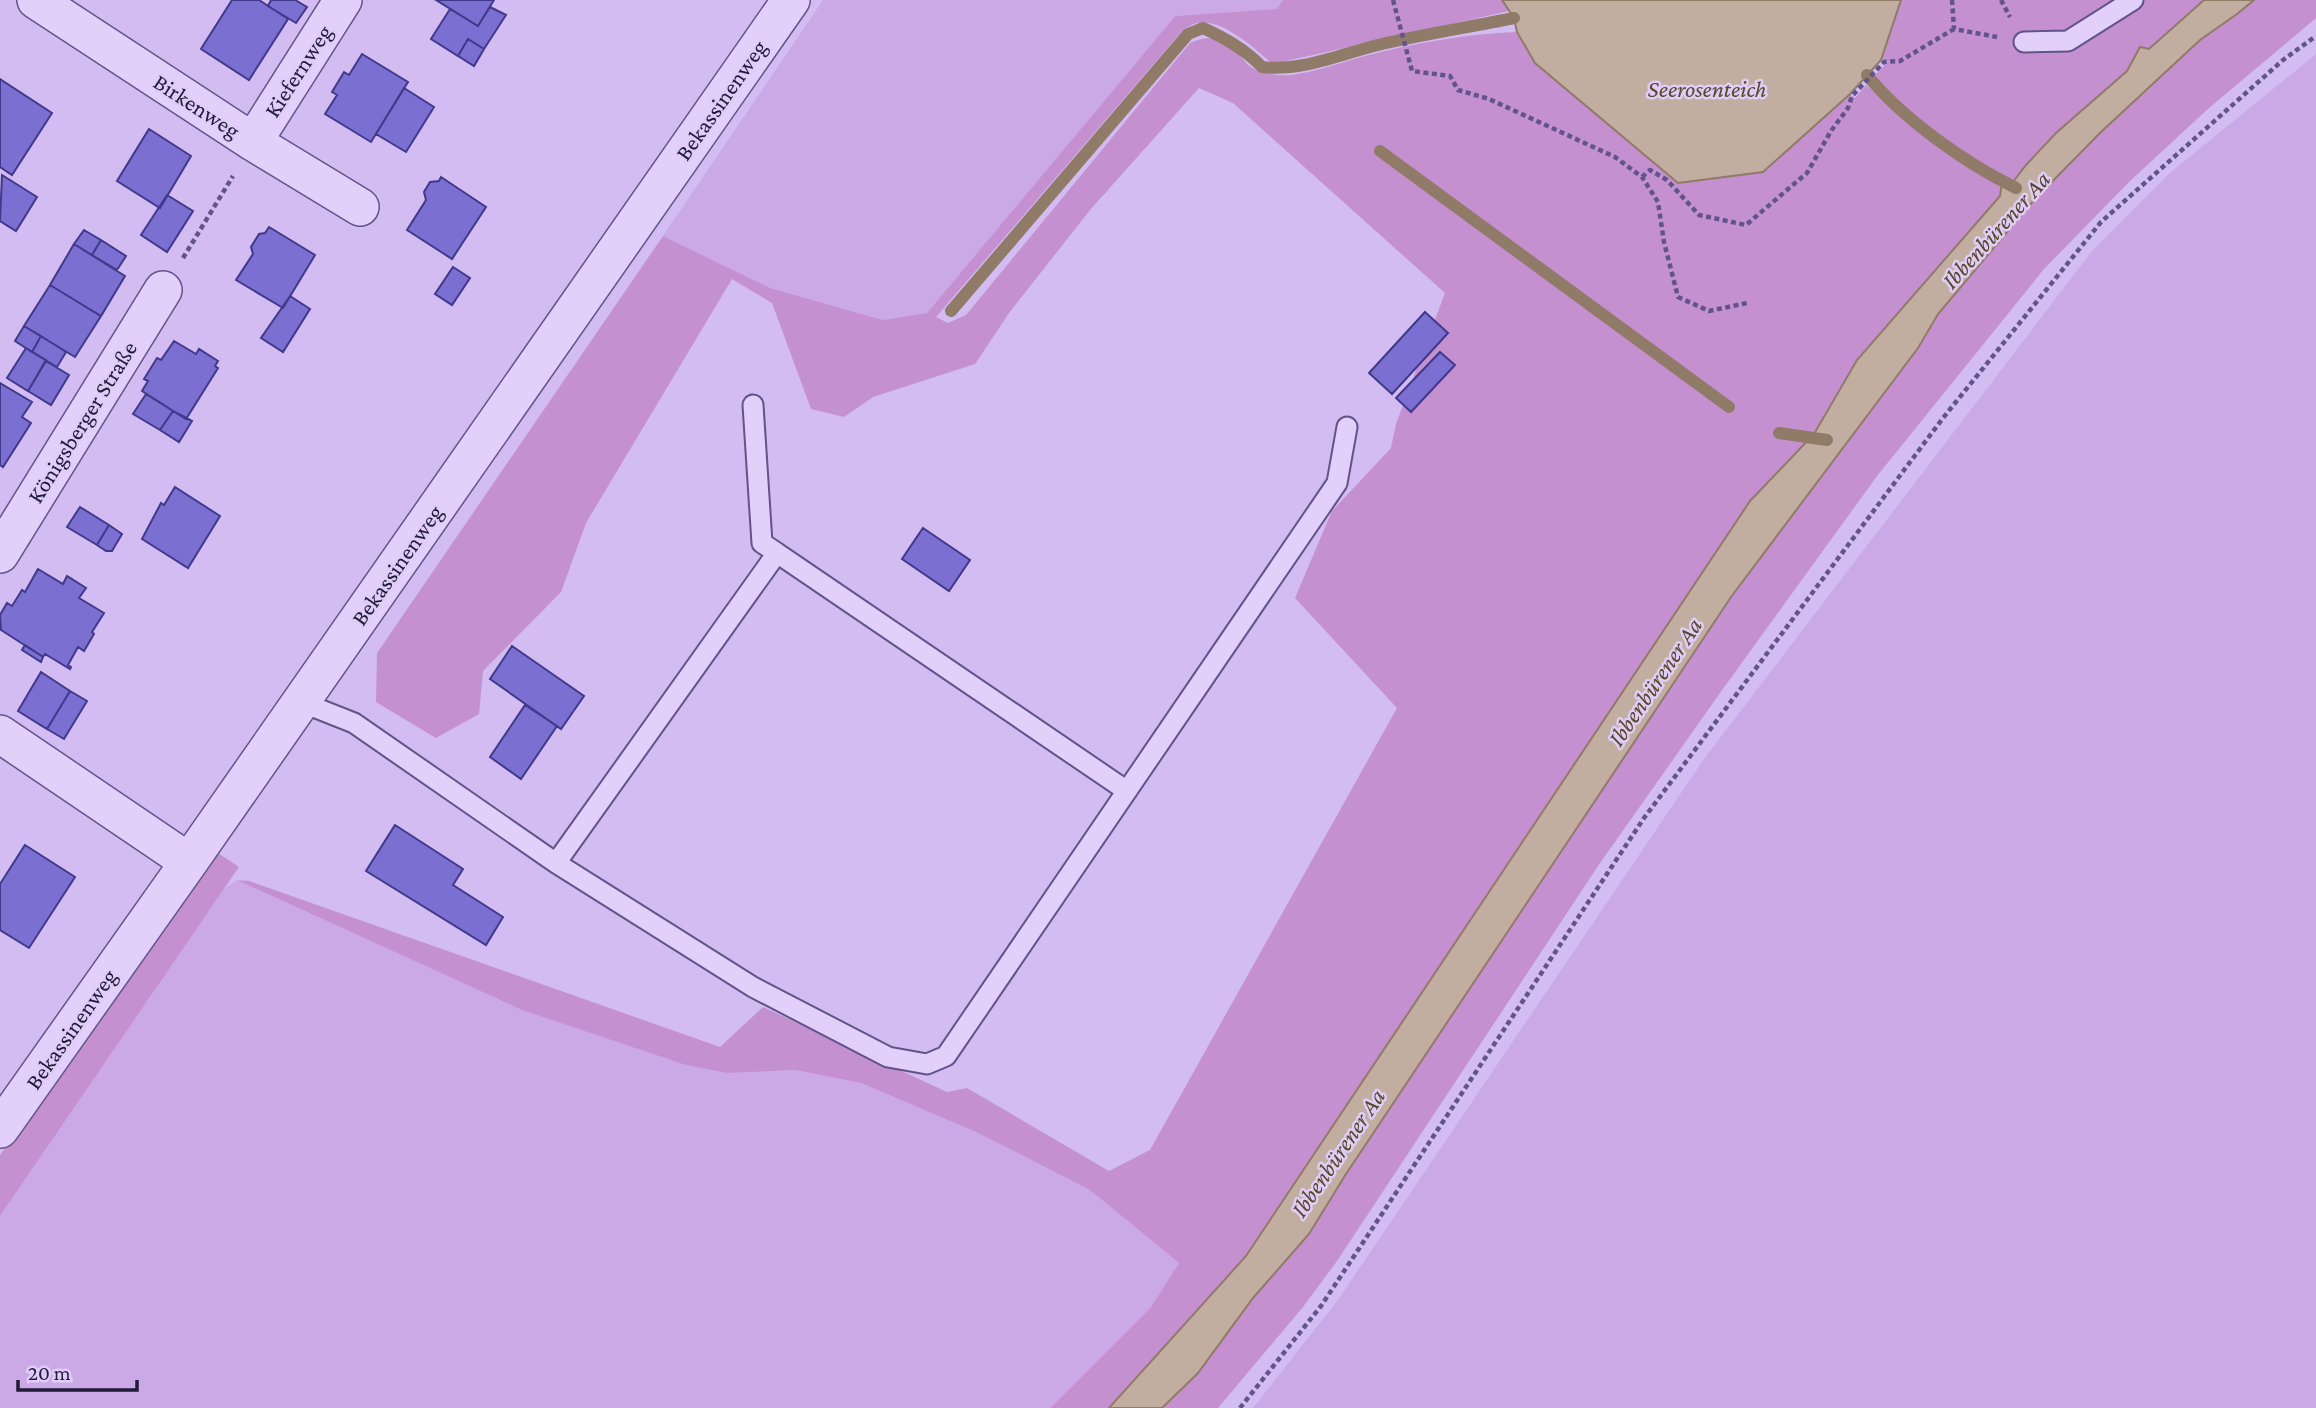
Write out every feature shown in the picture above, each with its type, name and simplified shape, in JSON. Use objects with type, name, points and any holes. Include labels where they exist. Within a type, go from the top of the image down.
[{"type":"street","name":"Birkenweg","points":[[36,0],[253,142],[360,207]]},
{"type":"street","name":"Kiefernweg","points":[[253,142],[343,0]]},
{"type":"street","name":"Bekassinenweg","points":[[0,1129],[190,862],[791,0]]},
{"type":"street","name":"Königsberger Straße","points":[[0,554],[163,290]]},
{"type":"street","points":[[0,734],[190,862]]},
{"type":"lane","points":[[2024,42],[2068,41],[2133,0]]},
{"type":"lane","points":[[753,405],[762,544],[1127,791]]},
{"type":"lane","points":[[301,702],[354,723],[556,863],[753,987],[888,1057],[927,1064],[946,1056],[1337,483],[1347,427]]},
{"type":"lane","points":[[556,863],[777,553]]},
{"type":"path","points":[[1393,0],[1412,71],[1450,76],[1458,90],[1489,99],[1615,157],[1642,177],[1658,202],[1664,242],[1678,297],[1709,311],[1747,303]]},
{"type":"path","points":[[1952,0],[1954,29]]},
{"type":"path","points":[[1642,177],[1650,170],[1667,180],[1699,215],[1746,225],[1807,173],[1831,131],[1848,108],[1852,96],[1884,62],[1900,61],[1954,29],[2024,42]]},
{"type":"path","points":[[1240,1408],[1321,1306],[1644,818],[1943,418],[2101,222],[2283,60],[2316,36]]},
{"type":"path","points":[[163,290],[253,142]]},
{"type":"shaded area","points":[[823,0],[1283,0],[1277,9],[1175,16],[927,313],[883,320],[770,288],[663,236]]},
{"type":"shaded area","points":[[1283,0],[1502,0],[1509,11],[1273,64],[1228,30],[1207,23],[1191,25],[1182,31],[936,317],[948,323],[966,315],[1190,43],[1203,39],[1226,43],[1237,51],[1249,66],[1257,70],[1286,75],[1308,72],[1421,43],[1517,32],[1535,63],[1763,172],[1850,94],[1855,98],[1866,85],[1964,164],[2001,187],[2000,196],[1857,360],[1814,434],[1750,501],[1246,1256],[1109,1408],[1050,1408],[1151,1307],[1179,1263],[1090,1190],[976,1132],[861,1083],[795,1070],[728,1073],[686,1065],[522,1010],[237,880],[249,881],[720,1047],[763,1007],[947,1092],[967,1088],[1109,1171],[1150,1150],[1397,708],[1295,598],[1332,511],[1391,448],[1396,424],[1445,293],[1233,103],[1199,88],[1090,210],[1009,313],[975,364],[873,397],[844,417],[811,409],[772,303],[732,279],[586,523],[561,592],[483,671],[479,714],[436,738],[376,702],[377,653],[663,236],[770,288],[883,320],[927,313],[1175,16],[1277,9]]},
{"type":"shaded area","points":[[1901,0],[2204,0],[2149,49],[2140,47],[2127,71],[2056,133],[2013,182],[1976,161],[1939,135],[1873,77],[1886,64],[1881,60]]},
{"type":"shaded area","points":[[2254,0],[2316,0],[2316,18],[2209,108],[2130,181],[2044,269],[1877,476],[1720,693],[1598,866],[1337,1261],[1303,1307],[1218,1408],[1162,1408],[1198,1373],[1253,1298],[1309,1234],[1346,1174],[1731,597],[1918,348],[1938,314],[2034,200],[2101,132],[2200,40]]},
{"type":"shaded area","points":[[2316,54],[2316,1408],[1253,1408],[1338,1300],[1704,759],[2092,251],[2171,172]]},
{"type":"shaded area","points":[[218,853],[239,867],[0,1216],[0,1155]]},
{"type":"shaded area","points":[[237,880],[522,1010],[728,1073],[795,1070],[861,1083],[976,1132],[1090,1190],[1179,1263],[1151,1307],[1050,1408],[0,1408],[0,1216],[224,889]]},
{"type":"water","name":"Seerosenteich","points":[[1502,0],[1901,0],[1881,60],[1850,94],[1763,172],[1678,183],[1535,63],[1517,32],[1514,18]]},
{"type":"water","name":"Ibbenbürener Aa","points":[[2204,0],[2254,0],[2200,40],[2101,132],[2034,200],[1938,314],[1918,348],[1731,597],[1346,1174],[1309,1234],[1253,1298],[1198,1373],[1162,1408],[1109,1408],[1246,1256],[1750,501],[1814,434],[1857,360],[2000,196],[2002,181],[2013,182],[2056,133],[2127,71],[2140,47],[2149,49]]},
{"type":"building","points":[[232,0],[259,0],[288,19],[249,80],[201,49]]},
{"type":"building","points":[[271,0],[295,0],[307,7],[296,23],[268,6]]},
{"type":"building","points":[[436,0],[494,0],[478,26]]},
{"type":"building","points":[[490,7],[506,15],[484,49],[468,39],[458,56],[431,39],[450,9],[478,26]]},
{"type":"building","points":[[468,39],[484,49],[474,66],[458,56]]},
{"type":"building","points":[[362,54],[408,82],[371,142],[325,114],[337,95],[332,92],[344,72],[349,75]]},
{"type":"building","points":[[0,79],[52,113],[12,175],[0,167]]},
{"type":"building","points":[[404,88],[434,107],[406,152],[376,134]]},
{"type":"building","points":[[149,129],[191,156],[160,208],[117,181]]},
{"type":"building","points":[[2,175],[37,197],[16,231],[0,221]]},
{"type":"building","points":[[441,177],[486,207],[452,259],[407,230],[426,200],[424,192],[430,182],[439,181]]},
{"type":"building","points":[[167,195],[193,211],[167,252],[141,235]]},
{"type":"building","points":[[269,227],[315,255],[283,308],[236,280],[253,254],[251,247],[259,234],[265,233]]},
{"type":"building","points":[[84,230],[101,240],[92,255],[74,244]]},
{"type":"building","points":[[101,240],[126,256],[117,270],[92,255]]},
{"type":"building","points":[[74,244],[125,276],[101,316],[50,285]]},
{"type":"building","points":[[453,267],[470,278],[452,305],[435,294]]},
{"type":"building","points":[[50,285],[101,316],[75,357],[24,326]]},
{"type":"building","points":[[290,296],[310,309],[283,352],[261,338]]},
{"type":"building","points":[[1425,312],[1448,333],[1392,394],[1369,373]]},
{"type":"building","points":[[24,326],[41,336],[32,352],[15,341]]},
{"type":"building","points":[[41,336],[66,352],[57,367],[32,352]]},
{"type":"building","points":[[174,341],[196,354],[199,349],[218,361],[215,366],[218,368],[186,419],[142,391],[148,381],[144,379],[157,358],[161,360]]},
{"type":"building","points":[[26,348],[46,360],[28,391],[7,378]]},
{"type":"building","points":[[1440,352],[1455,365],[1411,412],[1396,398]]},
{"type":"building","points":[[46,361],[69,375],[51,405],[28,391]]},
{"type":"building","points":[[0,383],[32,402],[22,417],[31,423],[3,467],[0,465]]},
{"type":"building","points":[[146,394],[173,411],[160,430],[133,414]]},
{"type":"building","points":[[173,411],[192,421],[179,442],[160,430]]},
{"type":"building","points":[[175,487],[220,516],[188,568],[142,539],[161,503],[164,505]]},
{"type":"building","points":[[80,507],[109,525],[97,545],[67,527]]},
{"type":"building","points":[[109,525],[122,534],[112,551],[106,551],[97,545]]},
{"type":"building","points":[[923,528],[970,560],[949,591],[902,559]]},
{"type":"building","points":[[38,569],[63,584],[67,576],[86,588],[79,598],[104,613],[84,651],[78,647],[68,665],[70,669],[45,654],[43,657],[1,630],[0,615],[7,603],[12,606],[22,590],[25,592]]},
{"type":"building","points":[[25,645],[43,657],[41,662],[22,650]]},
{"type":"building","points":[[512,646],[584,696],[561,729],[490,679]]},
{"type":"building","points":[[41,672],[70,691],[47,729],[18,711]]},
{"type":"building","points":[[70,691],[87,701],[64,739],[47,729]]},
{"type":"building","points":[[525,705],[557,726],[521,779],[490,757]]},
{"type":"building","points":[[395,825],[463,869],[453,885],[503,917],[486,945],[366,871]]},
{"type":"building","points":[[25,845],[75,877],[29,948],[0,930],[0,884]]},
{"type":"waterway","points":[[951,311],[1188,34],[1203,28],[1234,44],[1262,67],[1277,68],[1323,61],[1382,44],[1514,18]]},
{"type":"waterway","name":"Ibbenbürener Aa","points":[[1867,75],[1898,108],[1936,139],[1976,166],[2016,188]]},
{"type":"waterway","points":[[1380,151],[1729,407]]},
{"type":"waterway","points":[[1779,433],[1827,440]]}]
